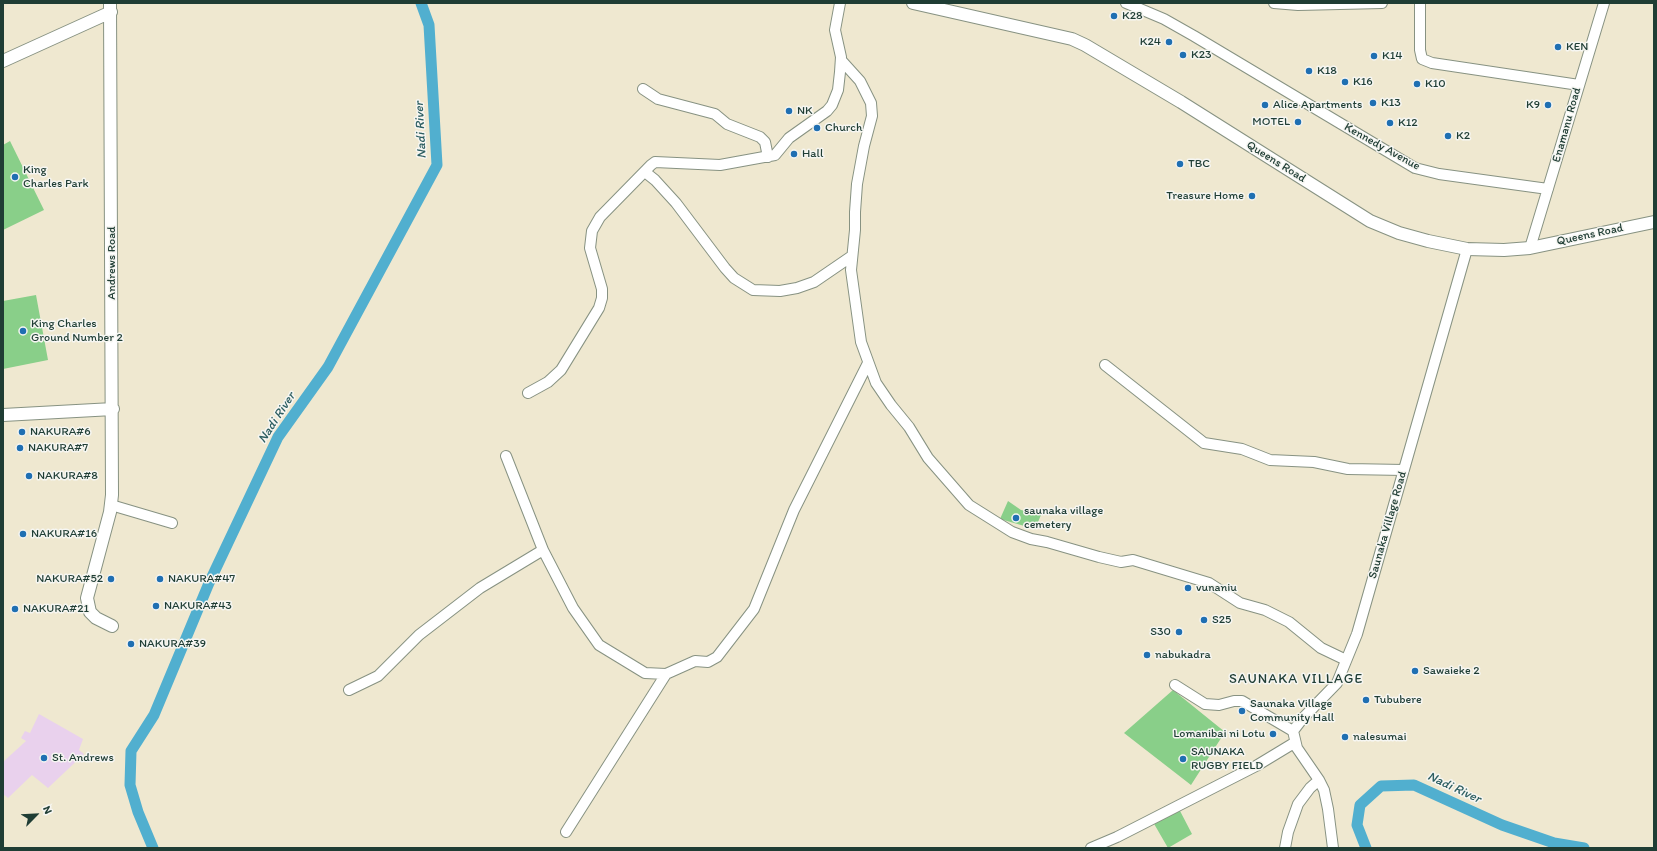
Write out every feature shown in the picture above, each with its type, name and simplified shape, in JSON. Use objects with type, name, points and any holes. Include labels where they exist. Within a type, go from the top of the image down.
[{"type":"main road","name":"Queens Road","points":[[912,3],[937,6],[1072,39],[1085,45],[1181,102],[1370,221],[1399,233],[1467,249],[1504,250],[1530,248],[1654,222]]},
{"type":"main road","points":[[3,61],[110,7]]},
{"type":"main road","name":"Andrews Road","points":[[110,7],[112,495],[111,505],[86,598],[90,612],[96,618],[112,626]]},
{"type":"main road","points":[[3,415],[112,409]]},
{"type":"street","points":[[528,393],[548,382],[561,370],[599,308],[602,298],[602,289],[590,248],[592,231],[600,217],[655,162],[720,165],[775,155],[789,138],[827,111],[832,105],[838,90],[840,60],[835,30],[840,3]]},
{"type":"street","name":"Kennedy Avenue","points":[[1126,3],[1164,19],[1194,36],[1415,168],[1439,174],[1548,189]]},
{"type":"street","points":[[1274,3],[1298,5],[1382,3]]},
{"type":"street","points":[[1420,3],[1420,50],[1422,59],[1432,63],[1579,86]]},
{"type":"street","name":"Enamanu Road","points":[[1530,248],[1604,3]]},
{"type":"street","points":[[840,60],[860,81],[871,103],[872,116],[864,146],[857,184],[854,212],[856,230],[851,270],[861,342],[876,383],[891,405],[910,427],[928,458],[969,505],[1012,532],[1030,539],[1047,542],[1099,557],[1121,562],[1133,560],[1209,583],[1240,603],[1266,610],[1289,622],[1321,648],[1346,660]]},
{"type":"street","points":[[643,89],[658,99],[715,114],[726,124],[760,137],[765,142],[768,156]]},
{"type":"street","points":[[645,172],[655,180],[676,203],[734,278],[753,290],[780,291],[797,288],[814,282],[852,256]]},
{"type":"street","name":"Saunaka Village Road","points":[[1293,731],[1303,718],[1336,683],[1357,634],[1467,249]]},
{"type":"street","points":[[506,456],[543,550],[573,608],[599,645],[645,673],[666,674],[695,661],[708,662],[717,657],[754,609],[794,510],[868,363]]},
{"type":"street","points":[[1105,365],[1204,443],[1242,449],[1270,460],[1314,462],[1348,469],[1404,470]]},
{"type":"street","points":[[111,505],[172,523]]},
{"type":"street","points":[[349,690],[378,676],[419,635],[480,588],[543,550]]},
{"type":"street","points":[[566,832],[666,674]]},
{"type":"street","points":[[1175,685],[1205,704],[1219,705],[1234,701],[1242,701],[1293,731],[1294,743],[1324,790],[1333,848]]},
{"type":"street","points":[[1091,848],[1256,766],[1294,743]]},
{"type":"street","points":[[1285,848],[1288,832],[1298,804],[1310,788],[1319,780]]},
{"type":"shaded area","name":"St. Andrews","points":[[39,714],[83,739],[79,750],[84,754],[48,788],[32,775],[8,798],[3,794],[3,762],[26,741],[21,738],[25,731],[30,733]]},
{"type":"green space","name":"King Charles Park","points":[[10,141],[44,210],[3,230],[3,145]]},
{"type":"green space","name":"King Charles Ground Number 2","points":[[36,295],[48,360],[3,369],[3,301]]},
{"type":"green space","name":"saunaka village cemetery","points":[[1008,501],[1021,510],[1041,515],[1035,529],[1000,519]]},
{"type":"green space","name":"SAUNAKA RUGBY FIELD","points":[[1173,690],[1225,732],[1191,785],[1124,733]]},
{"type":"green space","points":[[1179,809],[1192,834],[1168,848],[1153,822]]},
{"type":"waterway","name":"Nadi River","points":[[153,848],[138,812],[130,785],[131,751],[154,715],[209,583],[278,437],[328,367],[437,165],[429,25],[421,3]]},
{"type":"waterway","name":"Nadi River","points":[[1366,848],[1357,825],[1360,805],[1381,786],[1414,785],[1502,825],[1554,843],[1584,848]]},
{"type":"place","name":"K28","points":[[1114,16]]},
{"type":"place","name":"K24","points":[[1169,42]]},
{"type":"place","name":"KEN","points":[[1558,47]]},
{"type":"place","name":"K23","points":[[1183,55]]},
{"type":"place","name":"K14","points":[[1374,56]]},
{"type":"place","name":"K18","points":[[1309,71]]},
{"type":"place","name":"K16","points":[[1345,82]]},
{"type":"place","name":"K10","points":[[1417,84]]},
{"type":"place","name":"K13","points":[[1373,103]]},
{"type":"place","name":"Alice Apartments","points":[[1265,105]]},
{"type":"place","name":"K9","points":[[1548,105]]},
{"type":"place","name":"NK","points":[[789,111]]},
{"type":"place","name":"MOTEL","points":[[1298,122]]},
{"type":"place","name":"K12","points":[[1390,123]]},
{"type":"place","name":"Church","points":[[817,128]]},
{"type":"place","name":"K2","points":[[1448,136]]},
{"type":"place","name":"Hall","points":[[794,154]]},
{"type":"place","name":"TBC","points":[[1180,164]]},
{"type":"place","name":"King Charles Park","points":[[15,177]]},
{"type":"place","name":"Treasure Home","points":[[1252,196]]},
{"type":"place","name":"King Charles Ground Number 2","points":[[23,331]]},
{"type":"place","name":"NAKURA#6","points":[[22,432]]},
{"type":"place","name":"NAKURA#7","points":[[20,448]]},
{"type":"place","name":"NAKURA#8","points":[[29,476]]},
{"type":"place","name":"saunaka village cemetery","points":[[1016,518]]},
{"type":"place","name":"NAKURA#16","points":[[23,534]]},
{"type":"place","name":"NAKURA#52","points":[[111,579]]},
{"type":"place","name":"NAKURA#47","points":[[160,579]]},
{"type":"place","name":"vunaniu","points":[[1188,588]]},
{"type":"place","name":"NAKURA#43","points":[[156,606]]},
{"type":"place","name":"NAKURA#21","points":[[15,609]]},
{"type":"place","name":"S25","points":[[1204,620]]},
{"type":"place","name":"S30","points":[[1179,632]]},
{"type":"place","name":"NAKURA#39","points":[[131,644]]},
{"type":"place","name":"nabukadra","points":[[1147,655]]},
{"type":"place","name":"Sawaieke 2","points":[[1415,671]]},
{"type":"place","name":"Tububere","points":[[1366,700]]},
{"type":"place","name":"Saunaka Village Community Hall","points":[[1242,711]]},
{"type":"place","name":"Lomanibai ni Lotu","points":[[1273,734]]},
{"type":"place","name":"nalesumai","points":[[1345,737]]},
{"type":"place","name":"St. Andrews","points":[[44,758]]},
{"type":"place","name":"SAUNAKA RUGBY FIELD","points":[[1183,759]]},
{"type":"district","name":"SAUNAKA VILLAGE","points":[[1296,679]]}]
